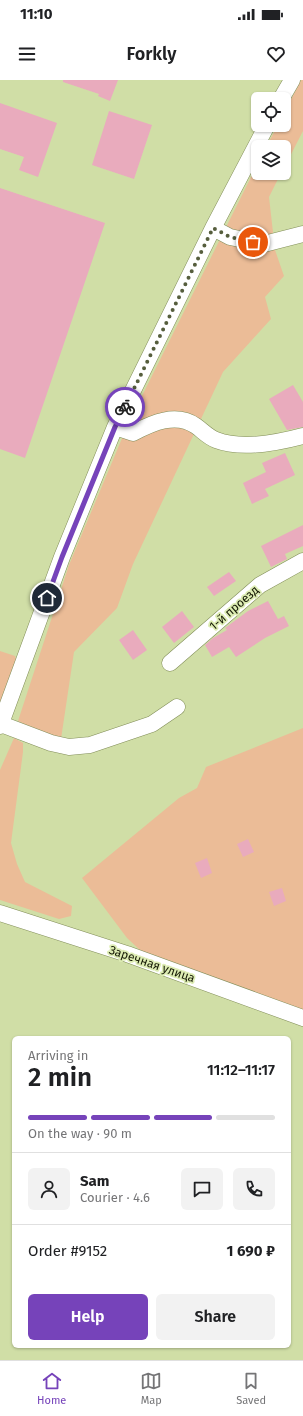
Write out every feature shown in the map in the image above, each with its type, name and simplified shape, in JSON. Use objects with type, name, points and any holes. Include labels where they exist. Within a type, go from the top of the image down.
[{"type":"street","points":[[285,92],[292,80]]},
{"type":"street","points":[[177,707],[152,724],[90,745],[69,747],[51,743],[1,725],[62,557],[115,427],[213,228],[263,132]]},
{"type":"street","points":[[213,228],[230,237],[264,244],[303,234]]},
{"type":"street","points":[[115,427],[133,433],[153,423],[167,419],[180,420],[195,425],[206,435],[217,441],[248,445],[284,441],[303,436]]},
{"type":"street","name":"1-й проезд","points":[[170,663],[260,585],[303,561]]},
{"type":"street","name":"Заречная улица","points":[[0,913],[127,954],[303,1018]]},
{"type":"shaded area","points":[[301,80],[303,80],[303,131],[291,154],[291,140],[270,140],[274,132],[291,132],[291,99]]},
{"type":"shaded area","points":[[251,177],[251,180],[278,180],[269,197],[275,250],[284,276],[265,297],[271,319],[223,372],[133,564],[117,608],[74,652],[61,739],[38,731],[18,721],[69,565],[128,424]]},
{"type":"shaded area","points":[[0,651],[15,656],[17,662],[0,705]]},
{"type":"shaded area","points":[[303,728],[303,1010],[141,951],[127,938],[82,878],[179,798],[197,788],[206,767]]},
{"type":"shaded area","points":[[14,738],[23,743],[11,843],[17,864],[25,882],[72,906],[71,916],[59,919],[0,900],[0,770]]},
{"type":"building","points":[[63,80],[118,80],[110,101],[98,96],[99,94],[63,82]]},
{"type":"building","points":[[0,103],[57,123],[38,177],[19,170],[24,157],[0,149]]},
{"type":"building","points":[[109,111],[152,125],[134,179],[92,165]]},
{"type":"building","points":[[0,188],[105,223],[25,458],[0,449]]},
{"type":"building","points":[[293,385],[303,402],[303,427],[287,430],[269,399]]},
{"type":"building","points":[[285,453],[295,475],[265,489],[269,496],[252,504],[243,483],[266,472],[262,463]]},
{"type":"building","points":[[303,525],[303,546],[285,554],[287,559],[271,567],[261,546]]},
{"type":"building","points":[[229,572],[236,581],[214,596],[207,587]]},
{"type":"building","points":[[268,601],[278,619],[284,616],[289,626],[265,638],[236,657],[229,647],[212,657],[205,645],[213,638],[227,630],[225,628],[248,611]]},
{"type":"building","points":[[182,611],[194,627],[174,643],[162,627]]},
{"type":"building","points":[[133,630],[147,650],[133,660],[119,640]]},
{"type":"building","points":[[248,839],[254,852],[243,857],[237,844]]},
{"type":"building","points":[[207,858],[212,873],[201,878],[195,863]]},
{"type":"building","points":[[282,888],[286,901],[274,906],[269,892]]},
{"type":"way so far","points":[[125,407],[213,228],[230,237],[253,242]]},
{"type":"route","points":[[47,598],[62,557],[115,427],[125,407]]}]
